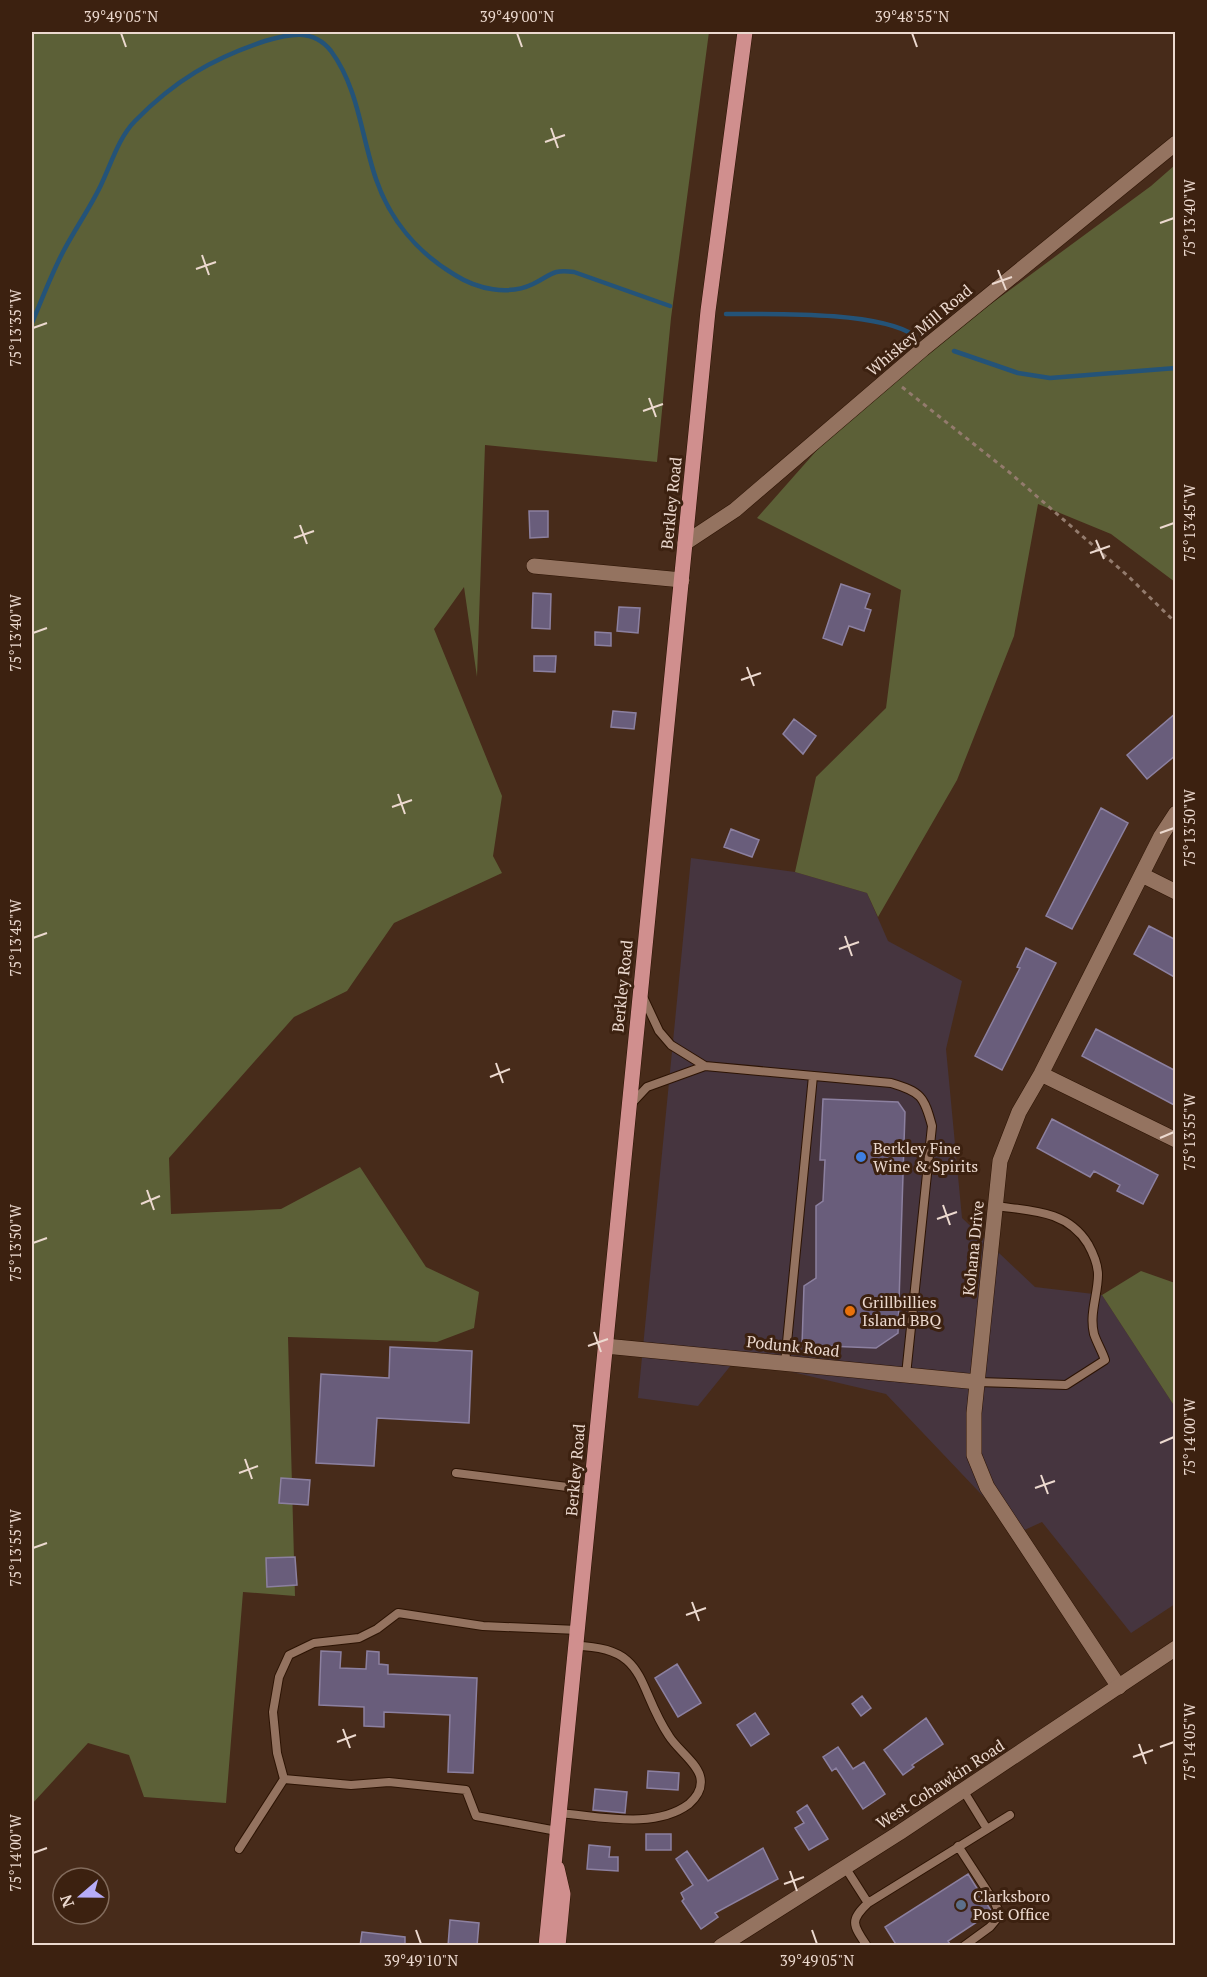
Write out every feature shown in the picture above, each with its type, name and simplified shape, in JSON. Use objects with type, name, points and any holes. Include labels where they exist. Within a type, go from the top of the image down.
[{"type":"main road","name":"Berkley Road","points":[[546,1946],[708,311],[745,32]]},
{"type":"main road","points":[[554,1857],[563,1894],[558,1946]]},
{"type":"street","name":"Whiskey Mill Road","points":[[685,543],[735,510],[890,377],[1176,143]]},
{"type":"street","points":[[534,566],[682,580]]},
{"type":"street","name":"Kohana Drive","points":[[1119,1687],[987,1487],[974,1455],[974,1413],[1000,1161],[1019,1112],[1041,1074],[1176,813]]},
{"type":"street","points":[[1142,875],[1176,892]]},
{"type":"street","points":[[1041,1074],[1176,1140]]},
{"type":"street","name":"Podunk Road","points":[[605,1346],[978,1382]]},
{"type":"street","name":"West Cohawkin Road","points":[[721,1946],[963,1790],[1176,1648]]},
{"type":"lane","points":[[640,991],[659,1031],[671,1045],[705,1066]]},
{"type":"lane","points":[[628,1108],[647,1087],[705,1066],[891,1083],[915,1090],[927,1107],[932,1126],[906,1375]]},
{"type":"lane","points":[[784,1363],[813,1076]]},
{"type":"lane","points":[[978,1382],[1066,1385],[1105,1360],[1094,1335],[1093,1320],[1098,1275],[1096,1262],[1077,1228],[1054,1215],[995,1206]]},
{"type":"lane","points":[[456,1473],[591,1490]]},
{"type":"lane","points":[[239,1849],[284,1779],[277,1753],[273,1712],[279,1677],[289,1655],[314,1642],[359,1638],[377,1629],[398,1613],[483,1626],[578,1630]]},
{"type":"lane","points":[[559,1813],[640,1819],[662,1816],[681,1809],[695,1799],[701,1787],[700,1774],[657,1717],[632,1665],[619,1652],[600,1647],[576,1646]]},
{"type":"lane","points":[[284,1779],[351,1785],[389,1782],[466,1790],[476,1816],[557,1831]]},
{"type":"lane","points":[[963,1790],[987,1829]]},
{"type":"lane","points":[[867,1946],[854,1924],[855,1917],[868,1903],[1010,1815]]},
{"type":"lane","points":[[958,1846],[995,1903],[1000,1915],[990,1927],[964,1946]]},
{"type":"lane","points":[[845,1867],[868,1903]]},
{"type":"path","points":[[890,377],[1009,472],[1128,576],[1176,623]]},
{"type":"shaded area","points":[[691,858],[795,872],[867,893],[888,941],[962,981],[946,1049],[962,1218],[1035,1287],[1102,1295],[1175,1407],[1175,1604],[1131,1633],[1042,1522],[1018,1533],[886,1394],[736,1359],[698,1406],[638,1398]]},
{"type":"green space","points":[[32,32],[709,32],[671,318],[657,462],[485,445],[477,677],[464,587],[434,629],[502,796],[493,856],[502,873],[394,923],[347,991],[294,1017],[169,1158],[171,1214],[281,1209],[360,1167],[426,1267],[479,1292],[474,1328],[437,1342],[288,1337],[295,1596],[243,1592],[226,1803],[144,1797],[129,1755],[88,1743],[32,1804]]},
{"type":"green space","points":[[1175,165],[1175,582],[1111,534],[1038,504],[1014,636],[957,780],[878,917],[867,893],[795,872],[816,777],[886,708],[901,590],[757,518],[863,398],[1151,186]]},
{"type":"green space","points":[[1141,1271],[1175,1283],[1175,1407],[1102,1295]]},
{"type":"building","points":[[529,511],[548,511],[548,537],[530,538]]},
{"type":"building","points":[[841,584],[870,594],[865,608],[871,610],[864,631],[849,626],[842,645],[823,638]]},
{"type":"building","points":[[533,593],[551,594],[550,629],[532,628]]},
{"type":"building","points":[[619,607],[640,608],[638,633],[617,631]]},
{"type":"building","points":[[595,632],[611,633],[611,646],[595,645]]},
{"type":"building","points":[[534,656],[556,656],[555,672],[534,671]]},
{"type":"building","points":[[613,711],[636,713],[634,729],[611,727]]},
{"type":"building","points":[[1176,713],[1176,755],[1147,779],[1127,755]]},
{"type":"building","points":[[794,719],[816,736],[803,754],[783,734]]},
{"type":"building","points":[[1101,808],[1128,823],[1072,929],[1046,916]]},
{"type":"building","points":[[731,829],[759,840],[752,857],[724,847]]},
{"type":"building","points":[[1149,926],[1176,940],[1176,978],[1134,954]]},
{"type":"building","points":[[1026,948],[1056,963],[1002,1070],[975,1056],[1020,968],[1017,967]]},
{"type":"building","points":[[1096,1029],[1176,1071],[1176,1106],[1082,1056]]},
{"type":"building","points":[[823,1099],[898,1102],[905,1112],[898,1333],[876,1348],[802,1345],[804,1286],[816,1278],[816,1206],[823,1201],[825,1160],[820,1160]]},
{"type":"building","points":[[1052,1119],[1158,1175],[1143,1204],[1117,1191],[1120,1185],[1094,1171],[1090,1177],[1037,1148]]},
{"type":"building","points":[[390,1347],[472,1351],[469,1423],[377,1418],[374,1466],[316,1463],[321,1374],[389,1378]]},
{"type":"building","points":[[281,1478],[310,1480],[308,1505],[279,1503]]},
{"type":"building","points":[[295,1557],[297,1585],[267,1587],[266,1558]]},
{"type":"building","points":[[321,1651],[341,1652],[340,1668],[366,1669],[367,1651],[379,1652],[379,1664],[388,1665],[388,1674],[477,1678],[473,1773],[448,1772],[450,1715],[384,1712],[384,1727],[364,1726],[364,1707],[319,1705]]},
{"type":"building","points":[[677,1664],[701,1703],[678,1717],[655,1678]]},
{"type":"building","points":[[862,1696],[871,1708],[861,1716],[852,1704]]},
{"type":"building","points":[[755,1713],[769,1734],[751,1746],[737,1725]]},
{"type":"building","points":[[926,1718],[943,1744],[912,1765],[914,1767],[903,1775],[884,1750]]},
{"type":"building","points":[[838,1747],[853,1769],[864,1762],[885,1794],[863,1809],[836,1768],[832,1771],[823,1757]]},
{"type":"building","points":[[648,1771],[679,1773],[678,1790],[647,1788]]},
{"type":"building","points":[[595,1789],[627,1792],[625,1813],[593,1810]]},
{"type":"building","points":[[807,1805],[828,1839],[809,1850],[795,1828],[804,1823],[797,1812]]},
{"type":"building","points":[[646,1834],[671,1834],[671,1850],[646,1850]]},
{"type":"building","points":[[589,1845],[610,1847],[609,1857],[618,1857],[618,1871],[587,1869]]},
{"type":"building","points":[[763,1848],[778,1879],[715,1913],[718,1917],[701,1929],[682,1901],[684,1899],[681,1893],[693,1885],[676,1859],[687,1851],[708,1881]]},
{"type":"building","points":[[968,1874],[992,1912],[948,1941],[951,1946],[897,1946],[885,1927]]},
{"type":"building","points":[[450,1920],[479,1923],[477,1946],[448,1946]]},
{"type":"building","points":[[362,1932],[405,1937],[405,1946],[360,1946]]},
{"type":"waterway","points":[[32,323],[63,252],[97,194],[129,127],[164,94],[195,72],[246,48],[292,35],[309,36],[324,44],[331,51],[354,97],[376,179],[389,208],[397,222],[417,246],[442,266],[473,284],[503,290],[523,288],[556,272],[574,272],[670,306]]},
{"type":"waterway","points":[[726,314],[796,314],[852,318],[899,328],[915,336]]},
{"type":"waterway","points":[[954,351],[1018,373],[1050,378],[1176,368]]},
{"type":"place","name":"Berkley Fine Wine & Spirits","points":[[861,1157]]},
{"type":"place","name":"Grillbillies Island BBQ","points":[[850,1311]]},
{"type":"place","name":"Clarksboro Post Office","points":[[961,1905]]}]
